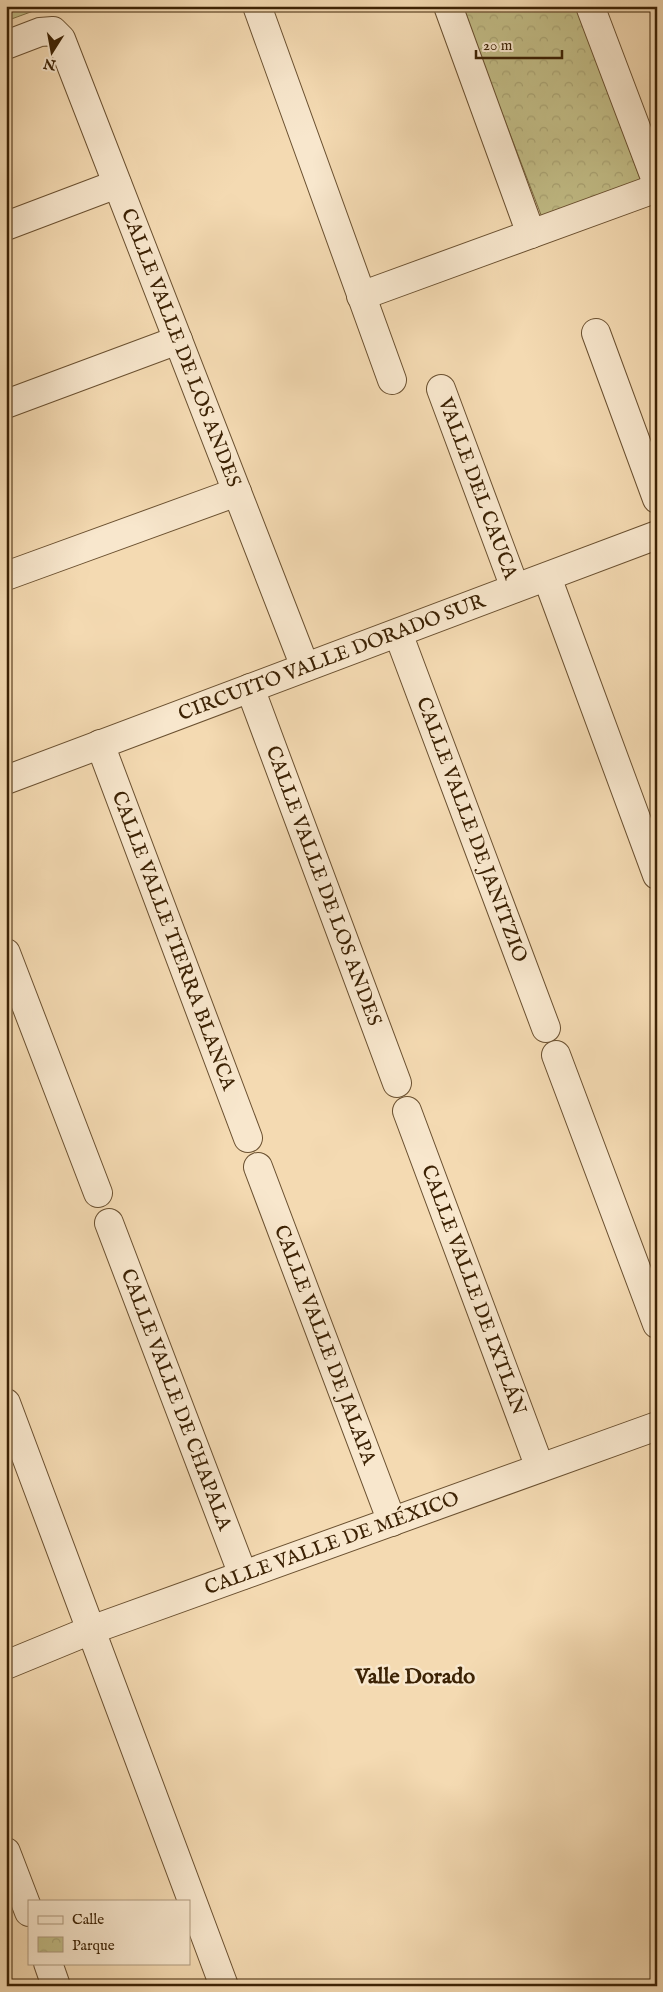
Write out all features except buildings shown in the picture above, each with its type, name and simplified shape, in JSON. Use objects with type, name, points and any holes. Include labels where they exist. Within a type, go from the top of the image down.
[{"type":"street","points":[[257,6],[392,380]]},
{"type":"street","points":[[448,6],[531,234]]},
{"type":"street","points":[[590,6],[657,183]]},
{"type":"street","name":"CALLE VALLE DE LOS ANDES","points":[[6,45],[40,32],[53,31],[61,38],[305,667]]},
{"type":"street","points":[[6,226],[117,184]]},
{"type":"street","points":[[361,296],[657,188]]},
{"type":"street","points":[[596,332],[657,499]]},
{"type":"street","points":[[6,404],[178,340]]},
{"type":"street","name":"VALLE DEL CAUCA","points":[[441,389],[515,588]]},
{"type":"street","points":[[6,576],[237,492]]},
{"type":"street","name":"CIRCUITO VALLE DORADO SUR","points":[[6,780],[657,536]]},
{"type":"street","points":[[547,576],[657,875]]},
{"type":"street","name":"CALLE VALLE DE JANITZIO","points":[[398,633],[546,1028]]},
{"type":"street","name":"CALLE VALLE DE LOS ANDES","points":[[250,688],[397,1083]]},
{"type":"street","name":"CALLE VALLE TIERRA BLANCA","points":[[100,744],[248,1138]]},
{"type":"street","points":[[6,953],[98,1193]]},
{"type":"street","points":[[556,1055],[657,1324]]},
{"type":"street","name":"CALLE VALLE DE IXTLÁN","points":[[407,1111],[540,1468]]},
{"type":"street","name":"CALLE VALLE DE JALAPA","points":[[258,1167],[392,1522]]},
{"type":"street","name":"CALLE VALLE DE CHAPALA","points":[[109,1223],[243,1575]]},
{"type":"street","points":[[6,1403],[224,1986]]},
{"type":"street","name":"CALLE VALLE DE MÉXICO","points":[[6,1664],[92,1630],[657,1426]]},
{"type":"street","points":[[6,1852],[28,1909]]},
{"type":"street","points":[[48,1964],[56,1986]]},
{"type":"green space","points":[[6,6],[47,6],[6,21]]},
{"type":"green space","points":[[461,6],[577,6],[642,184],[543,220]]},
{"type":"district","name":"Valle Dorado","points":[[415,1677]]}]
